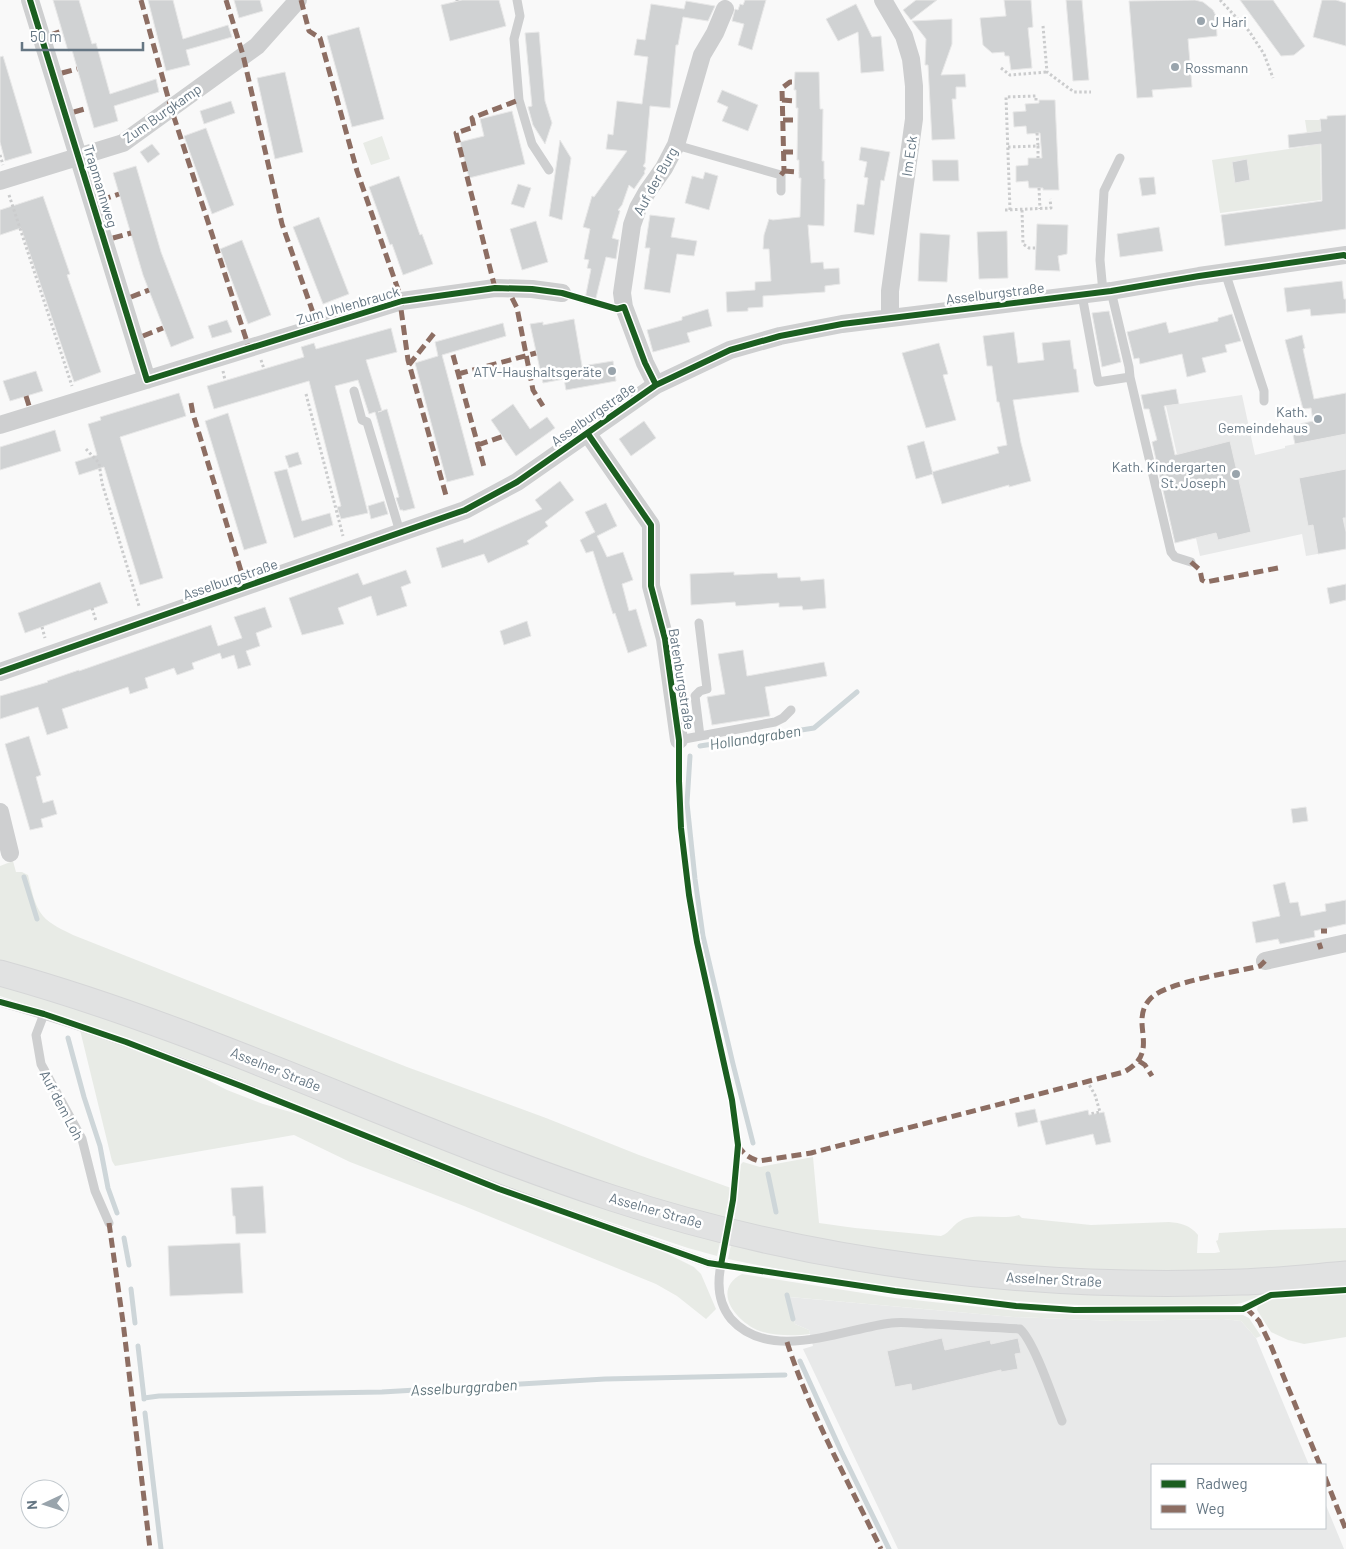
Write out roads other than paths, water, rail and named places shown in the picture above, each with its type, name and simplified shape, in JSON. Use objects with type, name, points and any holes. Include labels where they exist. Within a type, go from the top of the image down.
[{"type":"main road","name":"Asselner Straße","points":[[0,973],[56,988],[142,1018],[228,1050],[482,1152],[591,1191],[671,1216],[797,1246],[929,1268],[1020,1278],[1182,1283],[1244,1282],[1346,1274]]},
{"type":"street","name":"Trapmannweg","points":[[30,0],[147,380]]},
{"type":"street","name":"Zum Burgkamp","points":[[2,180],[123,142],[257,46],[298,0]]},
{"type":"street","name":"Im Eck","points":[[883,0],[904,36],[911,59],[914,86],[914,119],[890,292],[890,318]]},
{"type":"street","name":"Auf der Burg","points":[[656,385],[629,325],[624,307],[622,293],[632,226],[646,192],[664,168],[676,145],[702,55],[716,34],[725,9]]},
{"type":"street","name":"Asselburgstraße","points":[[0,672],[466,510],[517,482],[656,385],[730,350],[815,328],[1107,292],[1346,254]]},
{"type":"street","name":"Zum Uhlenbrauck","points":[[0,425],[402,301],[495,288],[532,289],[562,293]]},
{"type":"street","name":"Batenburgstraße","points":[[588,434],[651,525],[651,586],[665,640],[680,740]]},
{"type":"street","points":[[0,812],[10,853]]},
{"type":"street","points":[[1265,961],[1346,944]]},
{"type":"lane","points":[[517,0],[520,16],[514,39],[519,100],[532,144],[549,170]]},
{"type":"lane","points":[[676,145],[782,175],[781,191]]},
{"type":"lane","points":[[1120,158],[1104,191],[1100,260],[1107,292],[1129,367],[1171,552],[1175,557],[1191,562]]},
{"type":"lane","points":[[1225,272],[1264,392],[1264,401]]},
{"type":"lane","points":[[1082,295],[1098,382],[1130,377]]},
{"type":"lane","points":[[354,391],[362,420],[367,422],[400,532]]},
{"type":"lane","points":[[699,623],[706,689],[700,691],[695,696],[700,736]]},
{"type":"lane","points":[[680,740],[775,722],[783,718],[791,710]]},
{"type":"lane","points":[[0,1002],[44,1014],[126,1042],[499,1189],[708,1263],[721,1265],[718,1286],[720,1299],[726,1313],[736,1324],[753,1335],[788,1342],[892,1323],[1020,1329],[1026,1335],[1032,1347],[1062,1421]]},
{"type":"lane","name":"Auf dem Loh","points":[[44,1014],[36,1036],[41,1064],[82,1138],[95,1192],[109,1222]]},
{"type":"waterway","name":"Hollandgraben","points":[[700,746],[814,728],[857,692]]},
{"type":"waterway","name":"Hollandgraben","points":[[690,756],[687,803],[703,936],[753,1143]]},
{"type":"waterway","points":[[24,877],[37,919]]},
{"type":"waterway","points":[[68,1038],[100,1146],[108,1188],[117,1213]]},
{"type":"waterway","name":"Hollandgraben","points":[[768,1174],[776,1212]]},
{"type":"waterway","points":[[124,1238],[129,1265]]},
{"type":"waterway","points":[[131,1289],[135,1323]]},
{"type":"waterway","name":"Hollandgraben","points":[[787,1295],[793,1319]]},
{"type":"waterway","points":[[138,1346],[144,1398]]},
{"type":"waterway","points":[[800,1361],[889,1549]]},
{"type":"waterway","name":"Asselburggraben","points":[[144,1399],[159,1396],[382,1392],[605,1379],[785,1375]]},
{"type":"waterway","name":"Asselburggraben","points":[[145,1413],[161,1549]]},
{"type":"place","name":"J Hari","points":[[1201,21]]},
{"type":"place","name":"Rossmann","points":[[1175,67]]},
{"type":"place","name":"ATV-Haushaltsgeräte","points":[[612,371]]},
{"type":"place","name":"Kath. Gemeindehaus","points":[[1318,419]]},
{"type":"place","name":"Kath. Kindergarten St. Joseph","points":[[1236,474]]}]
